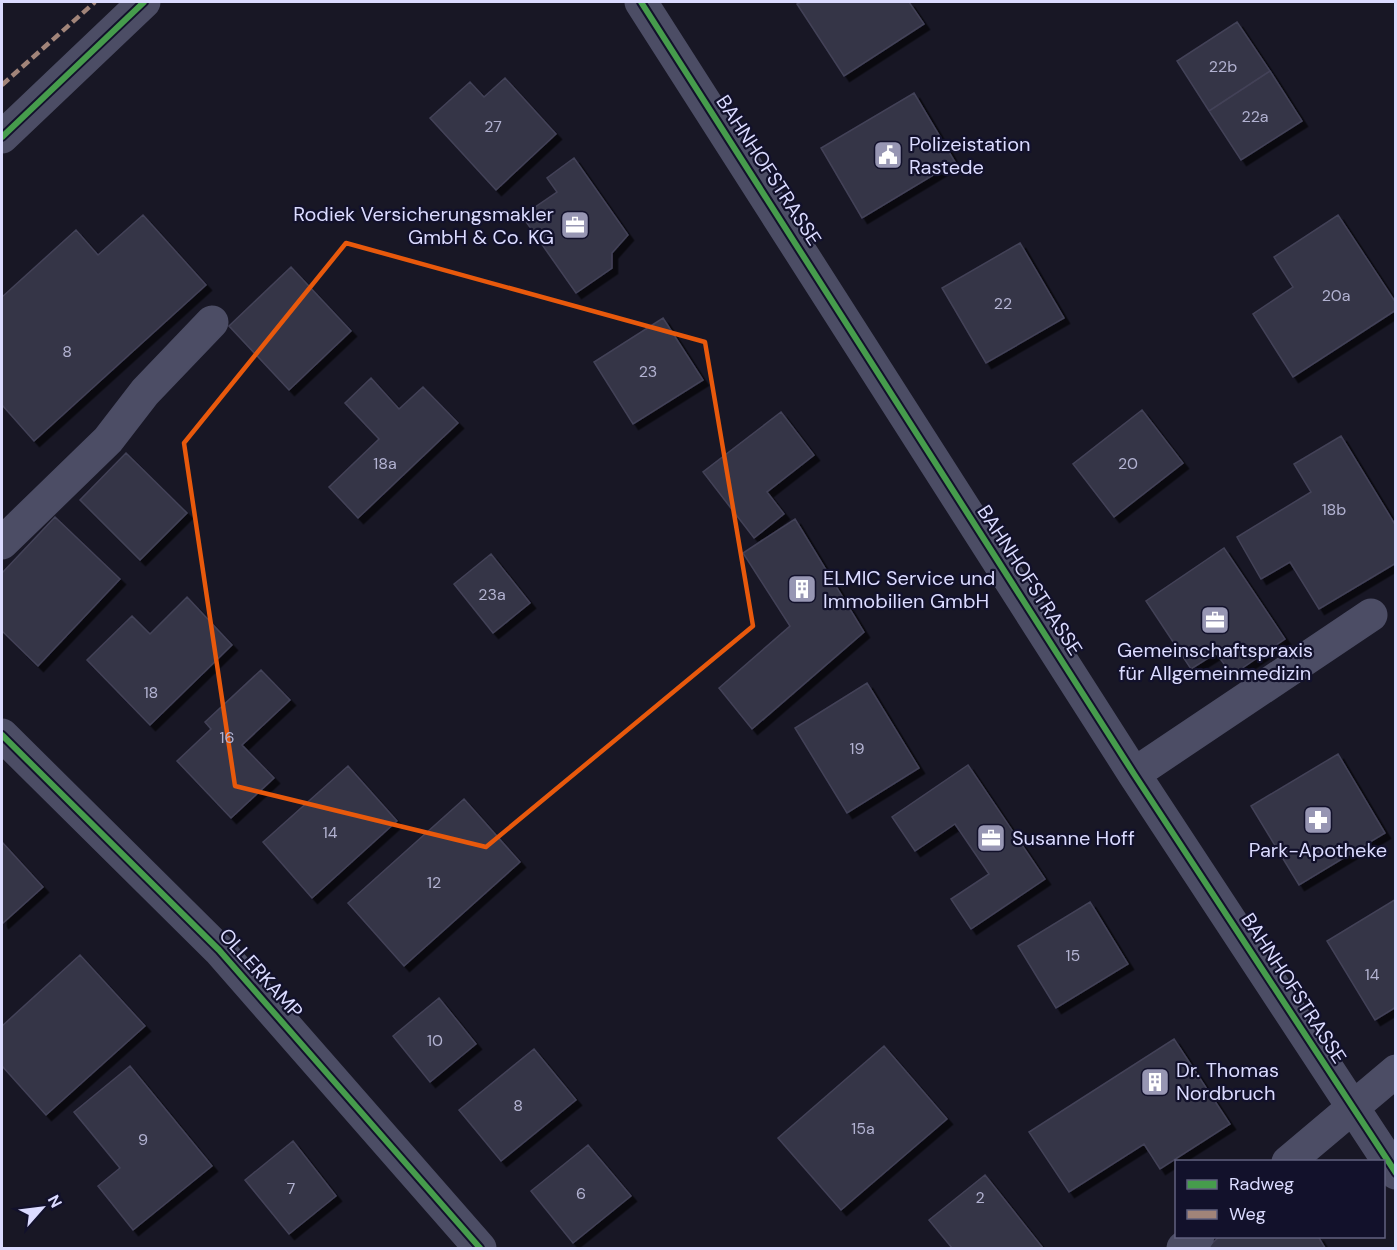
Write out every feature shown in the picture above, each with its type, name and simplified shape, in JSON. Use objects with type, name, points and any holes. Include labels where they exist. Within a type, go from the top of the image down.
[{"type":"street","points":[[2,137],[144,2]]},
{"type":"street","name":"BAHNHOFSTRASSE","points":[[646,3],[1134,774],[1395,1173]]},
{"type":"street","points":[[2,543],[108,440],[145,392],[212,322]]},
{"type":"street","points":[[1134,774],[1371,615]]},
{"type":"street","name":"OLLERKAMP","points":[[2,735],[219,950],[480,1248]]},
{"type":"street","points":[[1289,1160],[1395,1071]]},
{"type":"street","points":[[1183,1248],[1196,1238]]},
{"type":"highlighted area","points":[[346,243],[705,342],[753,626],[486,847],[235,786],[184,443]]},
{"type":"building","points":[[801,2],[909,2],[924,24],[844,76],[797,4]]},
{"type":"building","points":[[1237,22],[1270,71],[1209,111],[1177,61]]},
{"type":"building","points":[[1270,71],[1302,121],[1241,160],[1209,111]]},
{"type":"building","points":[[505,78],[556,134],[496,190],[430,118],[470,82],[484,97]]},
{"type":"building","name":"Polizeistation Rastede","points":[[914,93],[955,162],[862,218],[821,148]]},
{"type":"building","name":"Rodiek Versicherungsmakler GmbH & Co. KG","points":[[574,158],[628,235],[612,253],[612,268],[576,293],[522,216],[557,192],[547,178]]},
{"type":"building","points":[[143,215],[206,285],[34,441],[2,405],[2,297],[76,230],[98,255]]},
{"type":"building","points":[[1338,215],[1396,303],[1396,310],[1293,377],[1253,314],[1293,287],[1274,257]]},
{"type":"building","points":[[1020,243],[1064,318],[986,363],[942,288]]},
{"type":"building","points":[[291,267],[351,331],[289,390],[229,326]]},
{"type":"building","points":[[663,318],[703,380],[633,424],[594,362]]},
{"type":"building","points":[[371,378],[399,409],[423,387],[458,423],[358,518],[329,487],[379,439],[345,403]]},
{"type":"building","points":[[1142,410],[1183,463],[1114,517],[1073,464]]},
{"type":"building","points":[[781,412],[814,455],[767,492],[784,514],[754,538],[703,472]]},
{"type":"building","points":[[1341,436],[1396,526],[1396,563],[1319,609],[1290,562],[1261,579],[1237,537],[1311,492],[1294,464]]},
{"type":"building","points":[[126,453],[187,513],[140,560],[80,500]]},
{"type":"building","points":[[55,517],[120,579],[38,666],[2,631],[2,573]]},
{"type":"building","name":"ELMIC Service und Immobilien GmbH","points":[[795,519],[864,632],[752,729],[719,688],[790,626],[743,553]]},
{"type":"building","name":"Gemeinschaftspraxis für Allgemeinmedizin","points":[[1224,548],[1285,639],[1232,675],[1216,653],[1191,669],[1146,601]]},
{"type":"building","points":[[491,554],[530,603],[493,633],[454,584]]},
{"type":"building","points":[[187,597],[232,645],[150,725],[87,660],[132,616],[150,634]]},
{"type":"building","points":[[261,670],[290,700],[242,745],[274,778],[231,818],[177,761],[211,729],[205,722]]},
{"type":"building","points":[[867,683],[919,768],[847,813],[795,728]]},
{"type":"building","name":"Park-Apotheke","points":[[1338,754],[1385,833],[1299,885],[1251,806]]},
{"type":"building","name":"Susanne Hoff","points":[[968,765],[1045,879],[971,929],[951,899],[989,874],[955,824],[915,851],[892,817]]},
{"type":"building","points":[[348,766],[397,821],[312,898],[263,842]]},
{"type":"building","points":[[464,799],[520,862],[404,966],[348,903]]},
{"type":"building","points":[[2,842],[43,887],[3,923],[2,921]]},
{"type":"building","points":[[1396,899],[1396,1007],[1375,1020],[1327,941]]},
{"type":"building","points":[[1090,902],[1128,964],[1056,1008],[1018,946]]},
{"type":"building","points":[[80,955],[145,1026],[46,1115],[2,1066],[2,1026]]},
{"type":"building","points":[[439,998],[476,1044],[430,1082],[393,1036]]},
{"type":"building","name":"Dr. Thomas Nordbruch","points":[[1174,1039],[1230,1124],[1160,1169],[1144,1144],[1069,1192],[1029,1132]]},
{"type":"building","points":[[884,1046],[947,1119],[841,1210],[778,1138]]},
{"type":"building","points":[[534,1049],[576,1100],[501,1161],[459,1110]]},
{"type":"building","points":[[130,1066],[212,1166],[133,1230],[98,1186],[120,1168],[74,1112]]},
{"type":"building","points":[[293,1141],[336,1196],[289,1234],[245,1180]]},
{"type":"building","points":[[588,1145],[631,1196],[573,1243],[531,1191]]},
{"type":"building","points":[[985,1175],[1043,1248],[952,1248],[929,1220]]},
{"type":"building","points":[[1218,1238],[1319,1238],[1325,1248],[1207,1248]]},
{"type":"marked path","points":[[2,85],[95,2]]},
{"type":"cycle path","points":[[2,137],[144,2]]},
{"type":"cycle path","points":[[641,2],[1134,774],[1396,1173]]},
{"type":"cycle path","points":[[2,735],[219,950],[480,1248]]},
{"type":"place","name":"Polizeistation Rastede","points":[[888,155]]},
{"type":"place","name":"Rodiek Versicherungsmakler GmbH & Co. KG","points":[[575,225]]},
{"type":"place","name":"ELMIC Service und Immobilien GmbH","points":[[802,589]]},
{"type":"place","name":"Gemeinschaftspraxis für Allgemeinmedizin","points":[[1215,620]]},
{"type":"place","name":"Park-Apotheke","points":[[1318,820]]},
{"type":"place","name":"Susanne Hoff","points":[[991,838]]},
{"type":"place","name":"Dr. Thomas Nordbruch","points":[[1155,1082]]}]
